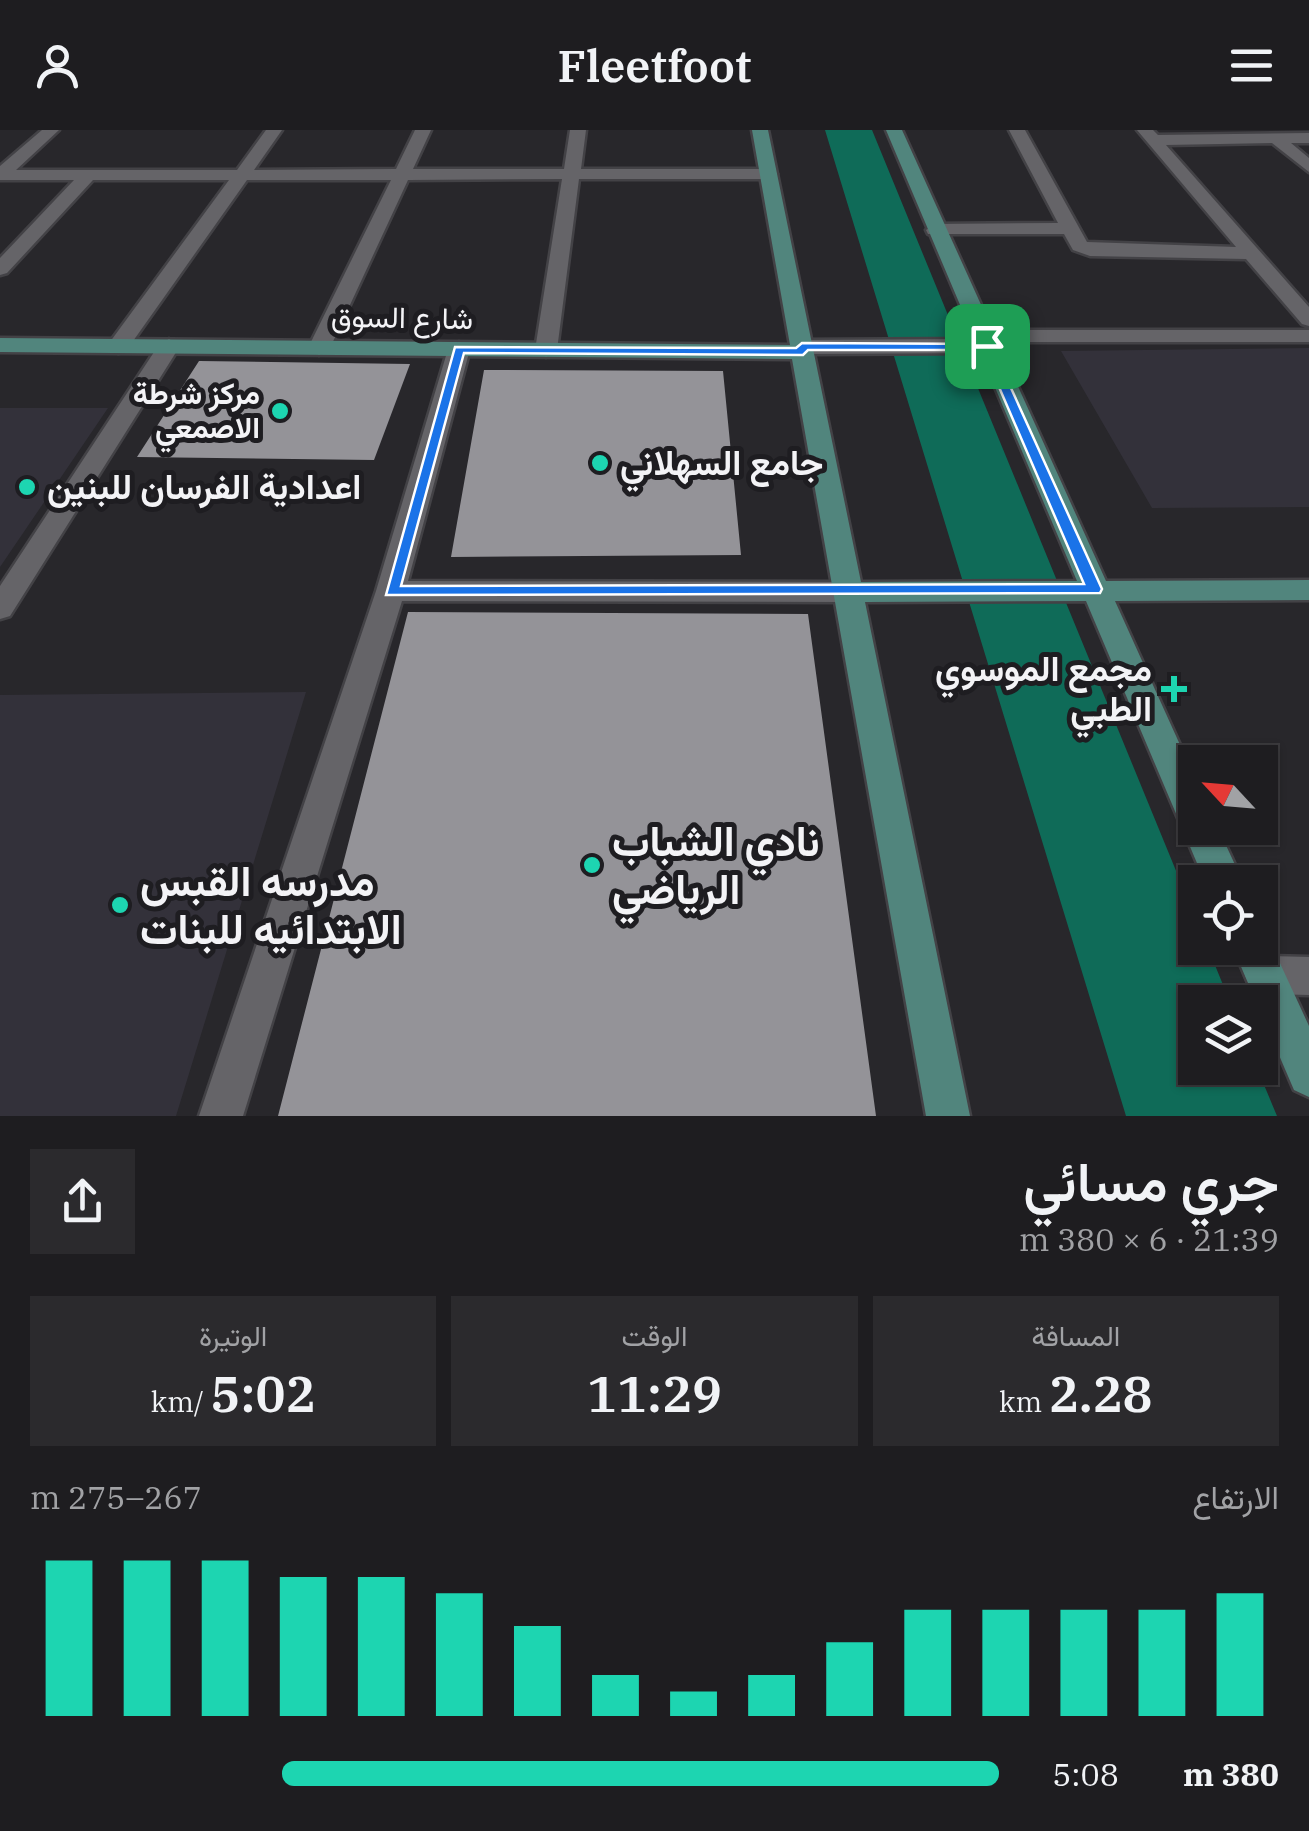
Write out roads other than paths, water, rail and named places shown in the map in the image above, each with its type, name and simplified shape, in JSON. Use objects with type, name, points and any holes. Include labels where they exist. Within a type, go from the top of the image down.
[{"type":"street","points":[[0,175],[51,130]]},
{"type":"street","points":[[118,346],[274,130]]},
{"type":"street","points":[[319,348],[423,130]]},
{"type":"street","points":[[546,350],[578,130]]},
{"type":"street","points":[[760,130],[948,1116]]},
{"type":"street","points":[[894,130],[1178,779]]},
{"type":"street","points":[[1018,130],[1080,246],[1090,250],[1248,253]]},
{"type":"street","points":[[1150,135],[1309,138]]},
{"type":"street","points":[[1150,135],[1309,320]]},
{"type":"street","points":[[1278,140],[1309,167]]},
{"type":"street","points":[[0,175],[769,174]]},
{"type":"street","points":[[0,268],[88,175]]},
{"type":"street","points":[[935,230],[1070,228]]},
{"type":"street","points":[[802,349],[985,341],[1309,336]]},
{"type":"street","name":"شارع السوق","points":[[0,345],[802,349]]},
{"type":"street","points":[[0,609],[168,346]]},
{"type":"street","points":[[221,1116],[391,592],[459,349]]},
{"type":"street","points":[[391,592],[1309,590]]},
{"type":"street","points":[[1261,965],[1309,1074]]},
{"type":"street","points":[[1272,965],[1309,976]]},
{"type":"place","name":"مركز شرطة الاصمعي","points":[[280,411]]},
{"type":"place","name":"جامع السهلاني","points":[[600,463]]},
{"type":"place","name":"اعدادية الفرسان للبنين","points":[[27,487]]},
{"type":"place","name":"مجمع الموسوي الطبي","points":[[1174,689]]},
{"type":"place","name":"نادي الشباب الرياضي","points":[[592,865]]},
{"type":"place","name":"مدرسه القبس الابتدائيه للبنات","points":[[120,905]]}]
